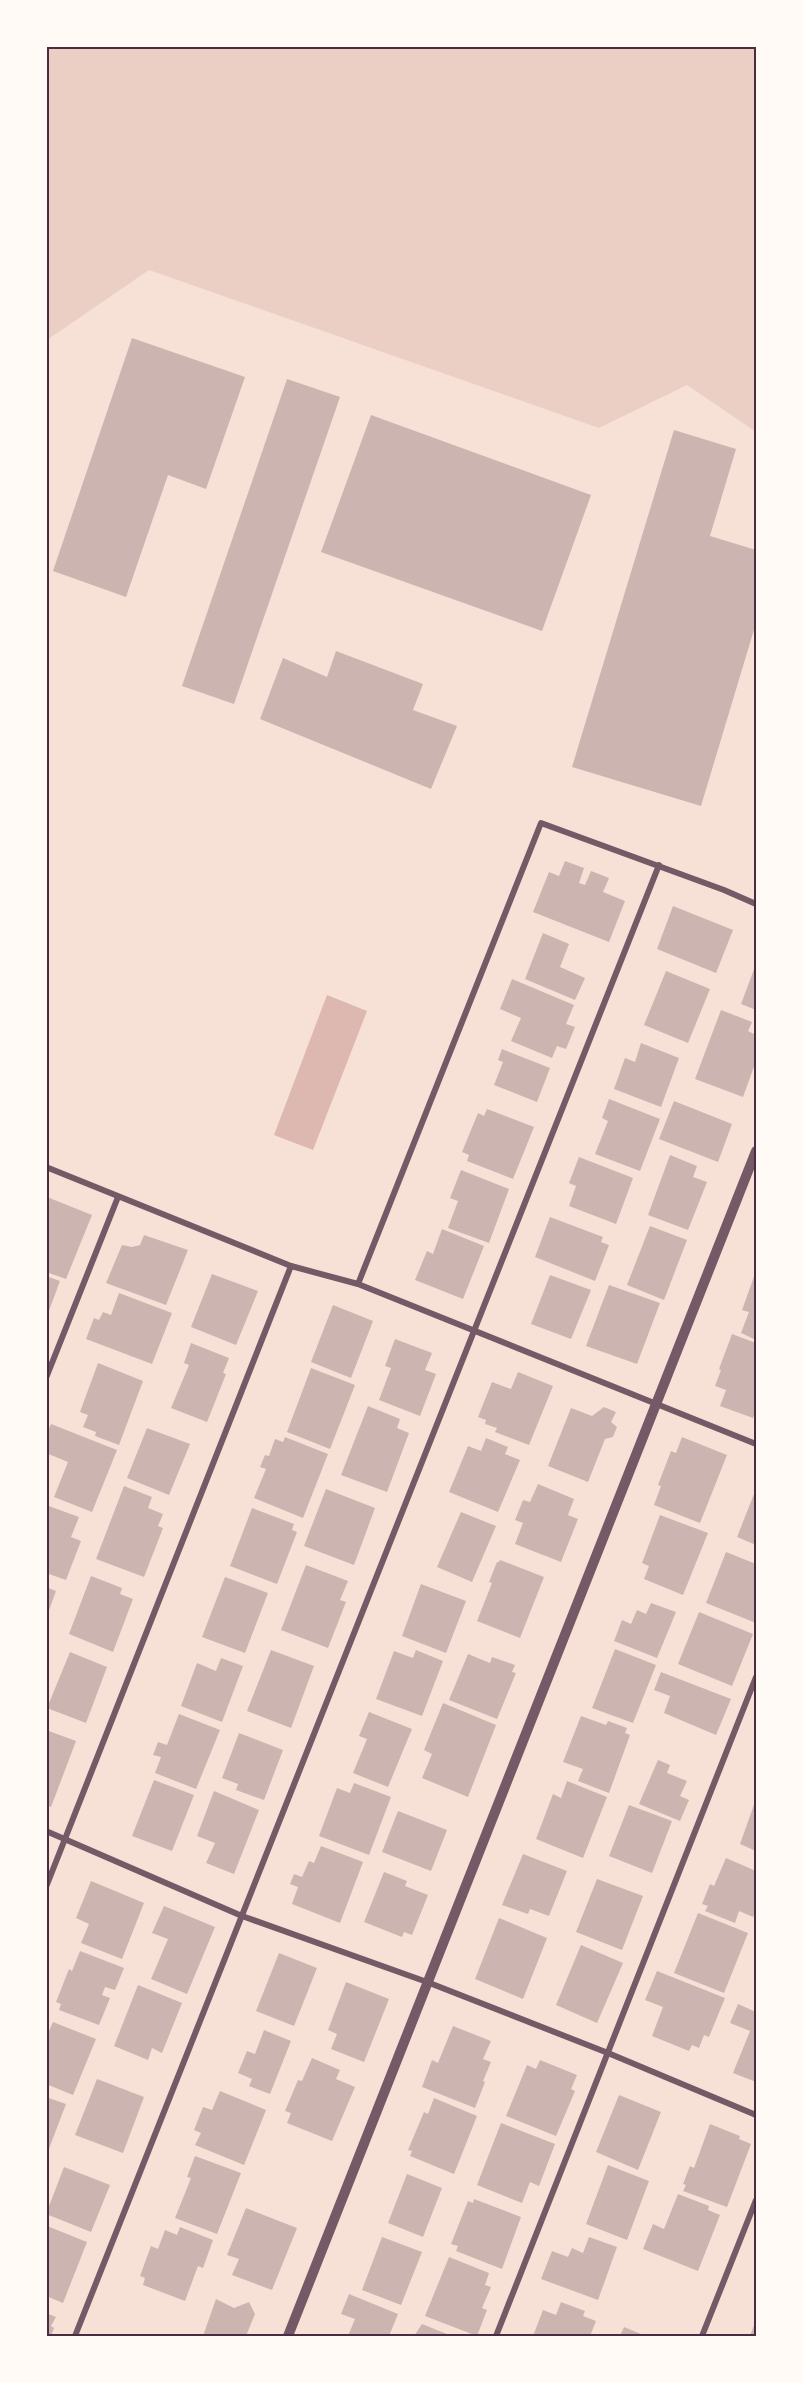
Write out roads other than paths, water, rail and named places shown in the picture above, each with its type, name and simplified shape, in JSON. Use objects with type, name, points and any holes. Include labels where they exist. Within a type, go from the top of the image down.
[{"type":"street","points":[[358,1284],[541,823],[659,865],[756,904]]},
{"type":"street","points":[[75,2337],[659,865]]},
{"type":"street","points":[[288,2337],[756,1151]]},
{"type":"street","points":[[46,1167],[291,1266],[358,1284],[756,1444]]},
{"type":"street","points":[[46,1378],[118,1197]]},
{"type":"street","points":[[46,1887],[291,1266]]},
{"type":"street","points":[[496,2337],[756,1677]]},
{"type":"street","points":[[46,1831],[242,1916],[427,1982],[608,2053],[756,2115]]},
{"type":"street","points":[[702,2337],[756,2200]]}]
